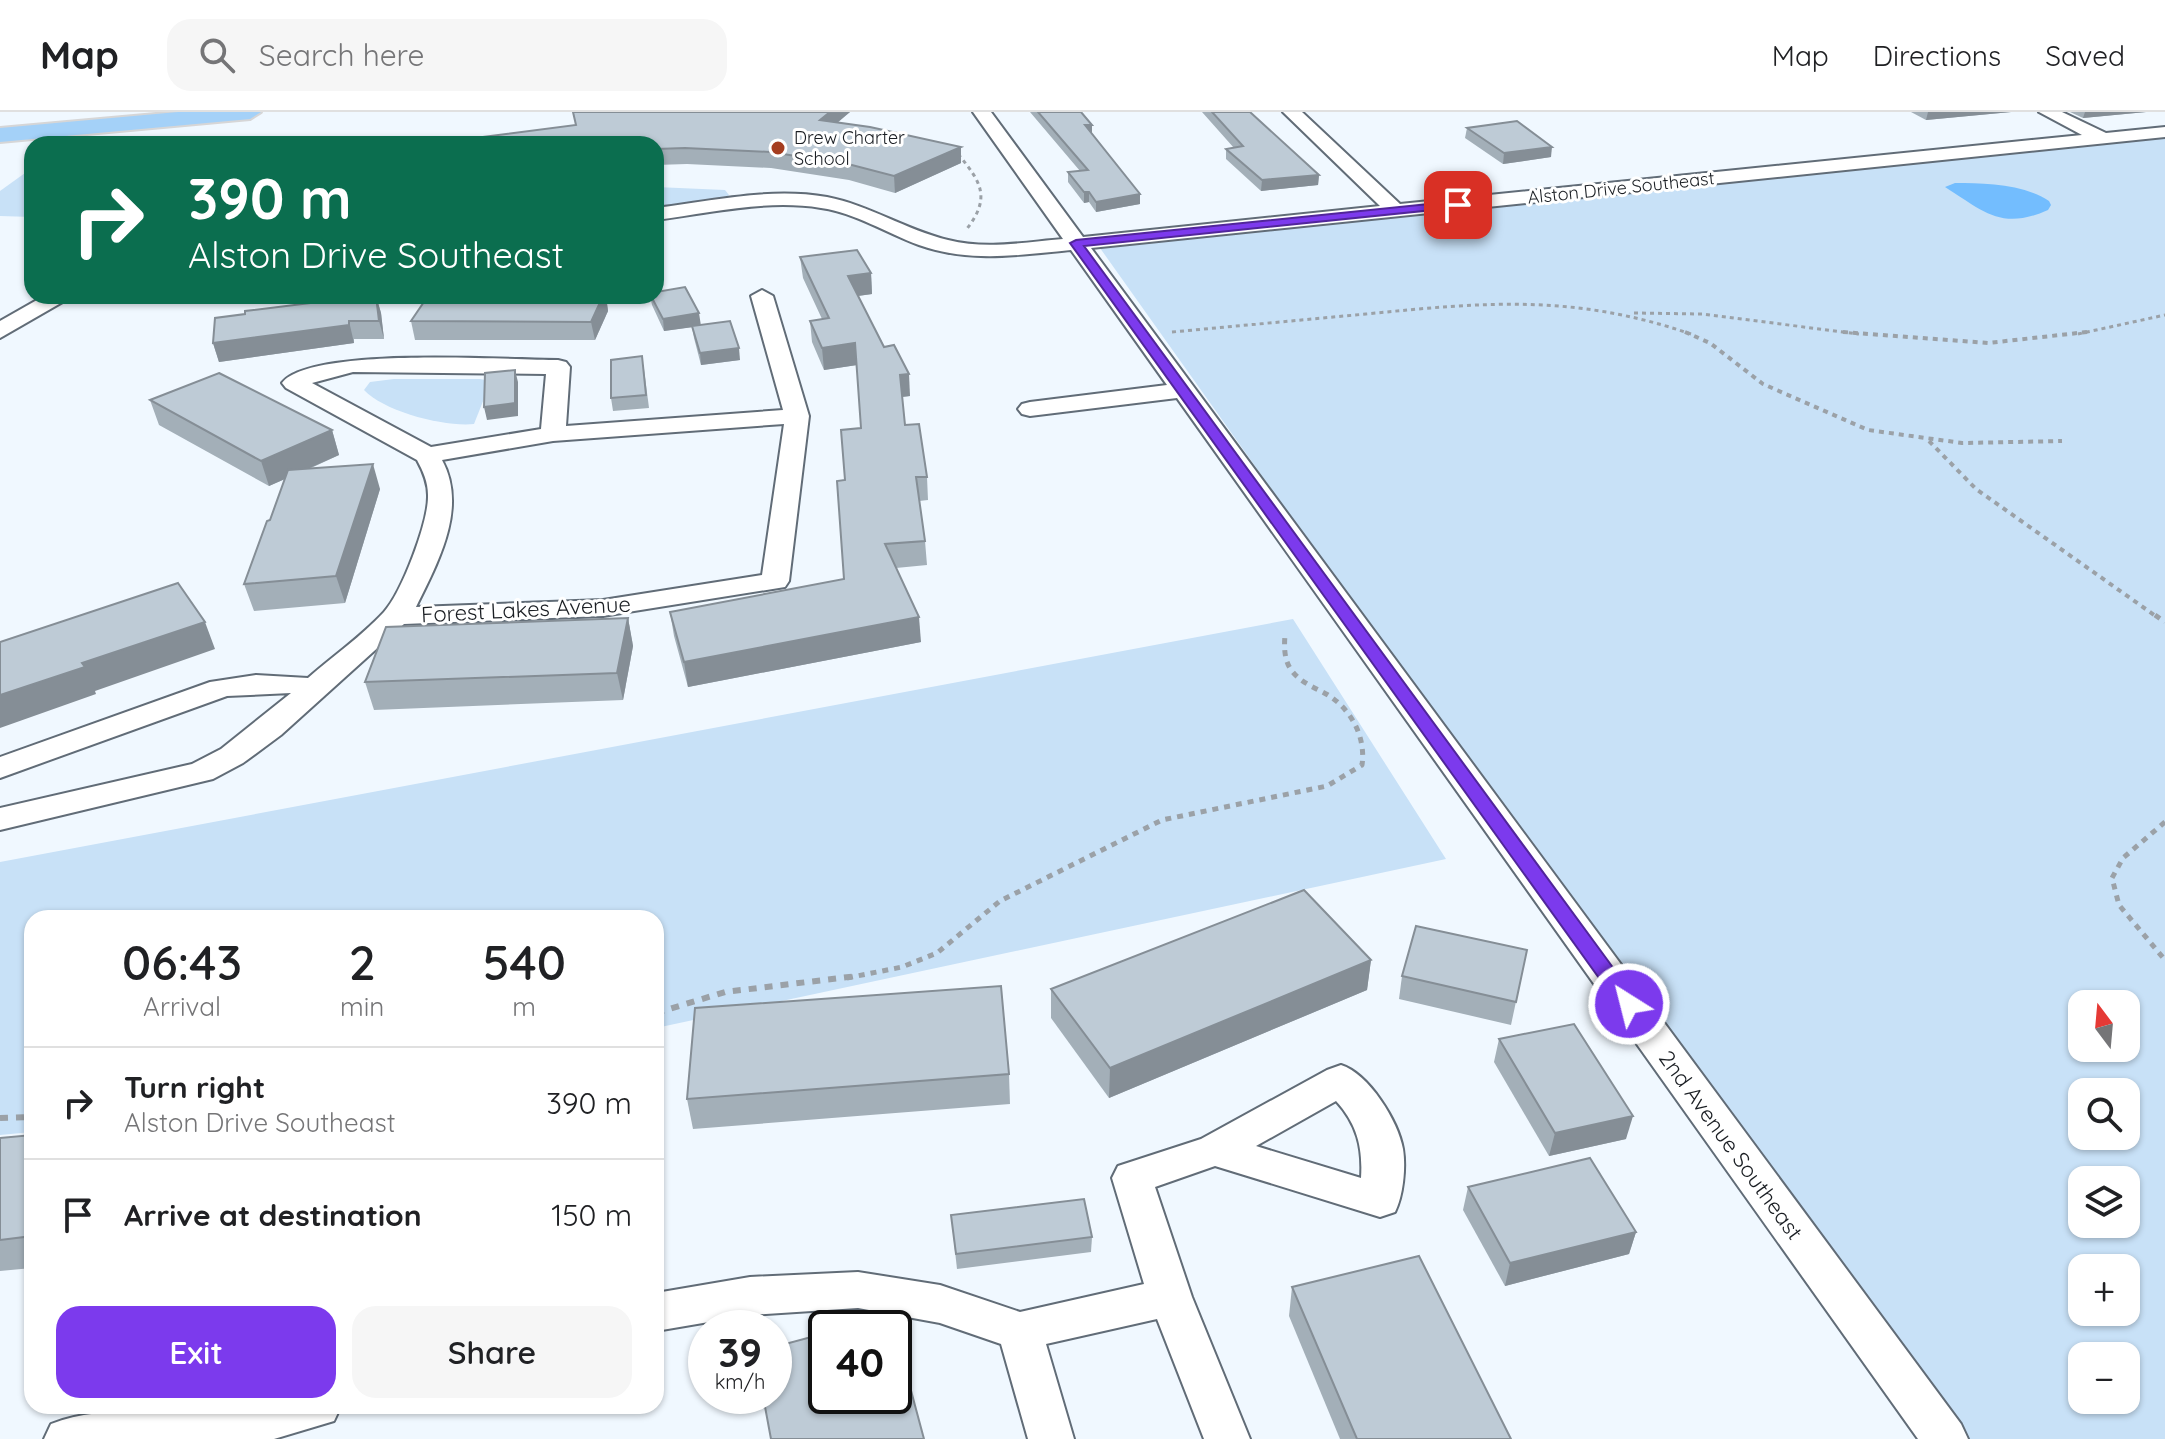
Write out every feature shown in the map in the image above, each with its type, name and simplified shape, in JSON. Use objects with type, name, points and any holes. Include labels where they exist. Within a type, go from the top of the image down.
[{"type":"main road","points":[[0,135],[250,112]]},
{"type":"street","name":"2nd Avenue Southeast","points":[[982,112],[1945,1439]]},
{"type":"street","points":[[1292,112],[1396,211]]},
{"type":"street","points":[[2048,112],[2103,138]]},
{"type":"street","name":"Alston Drive Southeast","points":[[664,212],[744,196],[817,201],[860,213],[944,248],[992,252],[2165,132]]},
{"type":"street","name":"Forest Lakes Avenue","points":[[396,616],[603,608],[775,581],[797,416],[762,296]]},
{"type":"street","points":[[0,331],[43,304]]},
{"type":"street","points":[[553,434],[558,367],[353,365],[314,374],[294,383],[427,455],[553,434],[797,416]]},
{"type":"street","points":[[1030,409],[1183,390]]},
{"type":"street","name":"Forest Lakes Avenue","points":[[0,819],[202,772],[232,756],[270,728],[396,616],[408,600],[441,504],[439,478],[427,455]]},
{"type":"street","points":[[0,768],[221,688],[248,683],[289,682],[314,688]]},
{"type":"street","points":[[1215,1150],[1132,1178],[1170,1297],[1227,1439]]},
{"type":"street","points":[[664,1311],[750,1296],[858,1290],[940,1304],[1020,1331],[1170,1297]]},
{"type":"street","points":[[1020,1331],[1051,1439]]},
{"type":"street","points":[[67,1439],[135,1431],[190,1433],[286,1414]]},
{"type":"path","points":[[944,248],[972,223],[981,204],[978,177],[958,154]]},
{"type":"path","points":[[1167,333],[1504,302],[1625,314],[1702,314],[1858,334],[1988,343],[2069,336],[2165,315]]},
{"type":"path","points":[[1625,314],[1668,326],[1710,343],[1763,384],[1868,430],[1962,443],[2062,441]]},
{"type":"path","points":[[1928,440],[1976,489],[2165,622]]},
{"type":"path","points":[[664,1011],[725,992],[778,984],[832,981],[902,967],[937,953],[1000,901],[1162,820],[1327,786],[1362,765],[1366,749],[1355,726],[1335,700],[1295,675],[1284,656],[1285,635]]},
{"type":"path","points":[[2165,822],[2123,858],[2112,878],[2119,905],[2165,960]]},
{"type":"path","points":[[0,1118],[24,1117]]},
{"type":"shaded area","points":[[2165,138],[2165,1439],[1947,1439],[1095,241]]},
{"type":"shaded area","points":[[24,174],[24,217],[0,216],[0,191]]},
{"type":"shaded area","points":[[664,187],[725,190],[729,195],[725,199],[664,209]]},
{"type":"shaded area","points":[[394,379],[491,381],[474,424],[462,424],[400,411],[364,390],[370,382]]},
{"type":"shaded area","points":[[1293,619],[1446,859],[664,1026],[664,910],[24,910],[24,1133],[0,1135],[0,862]]},
{"type":"water","points":[[1955,183],[2016,188],[2039,195],[2051,205],[2048,210],[2032,216],[2005,218],[1982,210],[1945,187]]},
{"type":"building","name":"Drew Charter School","points":[[573,112],[830,112],[820,120],[870,127],[961,147],[894,176],[848,164],[770,152],[664,149],[664,136],[490,136],[576,125]]},
{"type":"building","points":[[1038,112],[1081,112],[1092,125],[1085,125],[1140,194],[1096,202],[1068,172],[1088,170]]},
{"type":"building","points":[[1212,112],[1250,112],[1319,175],[1262,180],[1226,149],[1243,146]]},
{"type":"building","points":[[1517,121],[1552,147],[1504,153],[1467,128]]},
{"type":"building","points":[[857,250],[871,273],[848,276],[884,347],[894,345],[909,374],[900,375],[905,425],[919,424],[927,477],[916,477],[925,541],[885,544],[919,617],[684,662],[670,612],[844,579],[837,481],[845,480],[841,430],[861,428],[855,343],[822,348],[810,321],[829,318],[800,257]]},
{"type":"building","points":[[685,287],[699,313],[663,319],[655,304],[664,304],[664,291]]},
{"type":"building","points":[[302,304],[377,304],[379,321],[349,321],[349,325],[213,343],[215,318],[245,314],[245,311]]},
{"type":"building","points":[[423,304],[599,304],[591,322],[411,321]]},
{"type":"building","points":[[730,321],[739,348],[700,353],[692,326]]},
{"type":"building","points":[[642,356],[646,395],[611,398],[611,360]]},
{"type":"building","points":[[515,370],[515,403],[484,407],[485,373]]},
{"type":"building","points":[[219,373],[332,430],[261,461],[150,400]]},
{"type":"building","points":[[373,464],[336,576],[244,584],[288,470]]},
{"type":"building","points":[[178,583],[205,622],[82,663],[85,667],[0,695],[0,642]]},
{"type":"building","points":[[628,618],[617,673],[365,682],[386,627]]},
{"type":"building","points":[[1304,890],[1371,960],[1110,1068],[1051,989]]},
{"type":"building","points":[[1416,926],[1527,950],[1516,1002],[1402,976]]},
{"type":"building","points":[[1001,986],[1009,1074],[687,1099],[695,1008]]},
{"type":"building","points":[[1574,1024],[1633,1116],[1555,1133],[1499,1039]]},
{"type":"building","points":[[24,1136],[24,1237],[0,1240],[0,1138]]},
{"type":"building","points":[[1590,1158],[1636,1232],[1510,1263],[1468,1187]]},
{"type":"building","points":[[1084,1199],[1092,1237],[956,1254],[951,1215]]},
{"type":"building","points":[[1419,1256],[1511,1439],[1357,1439],[1292,1287]]},
{"type":"building","points":[[808,1338],[808,1414],[912,1414],[912,1394],[924,1439],[771,1439],[766,1414],[792,1414],[792,1342]]},
{"type":"place","name":"Drew Charter School","points":[[778,148]]},
{"type":"route","points":[[1458,205],[1076,243],[1629,1004]]}]
